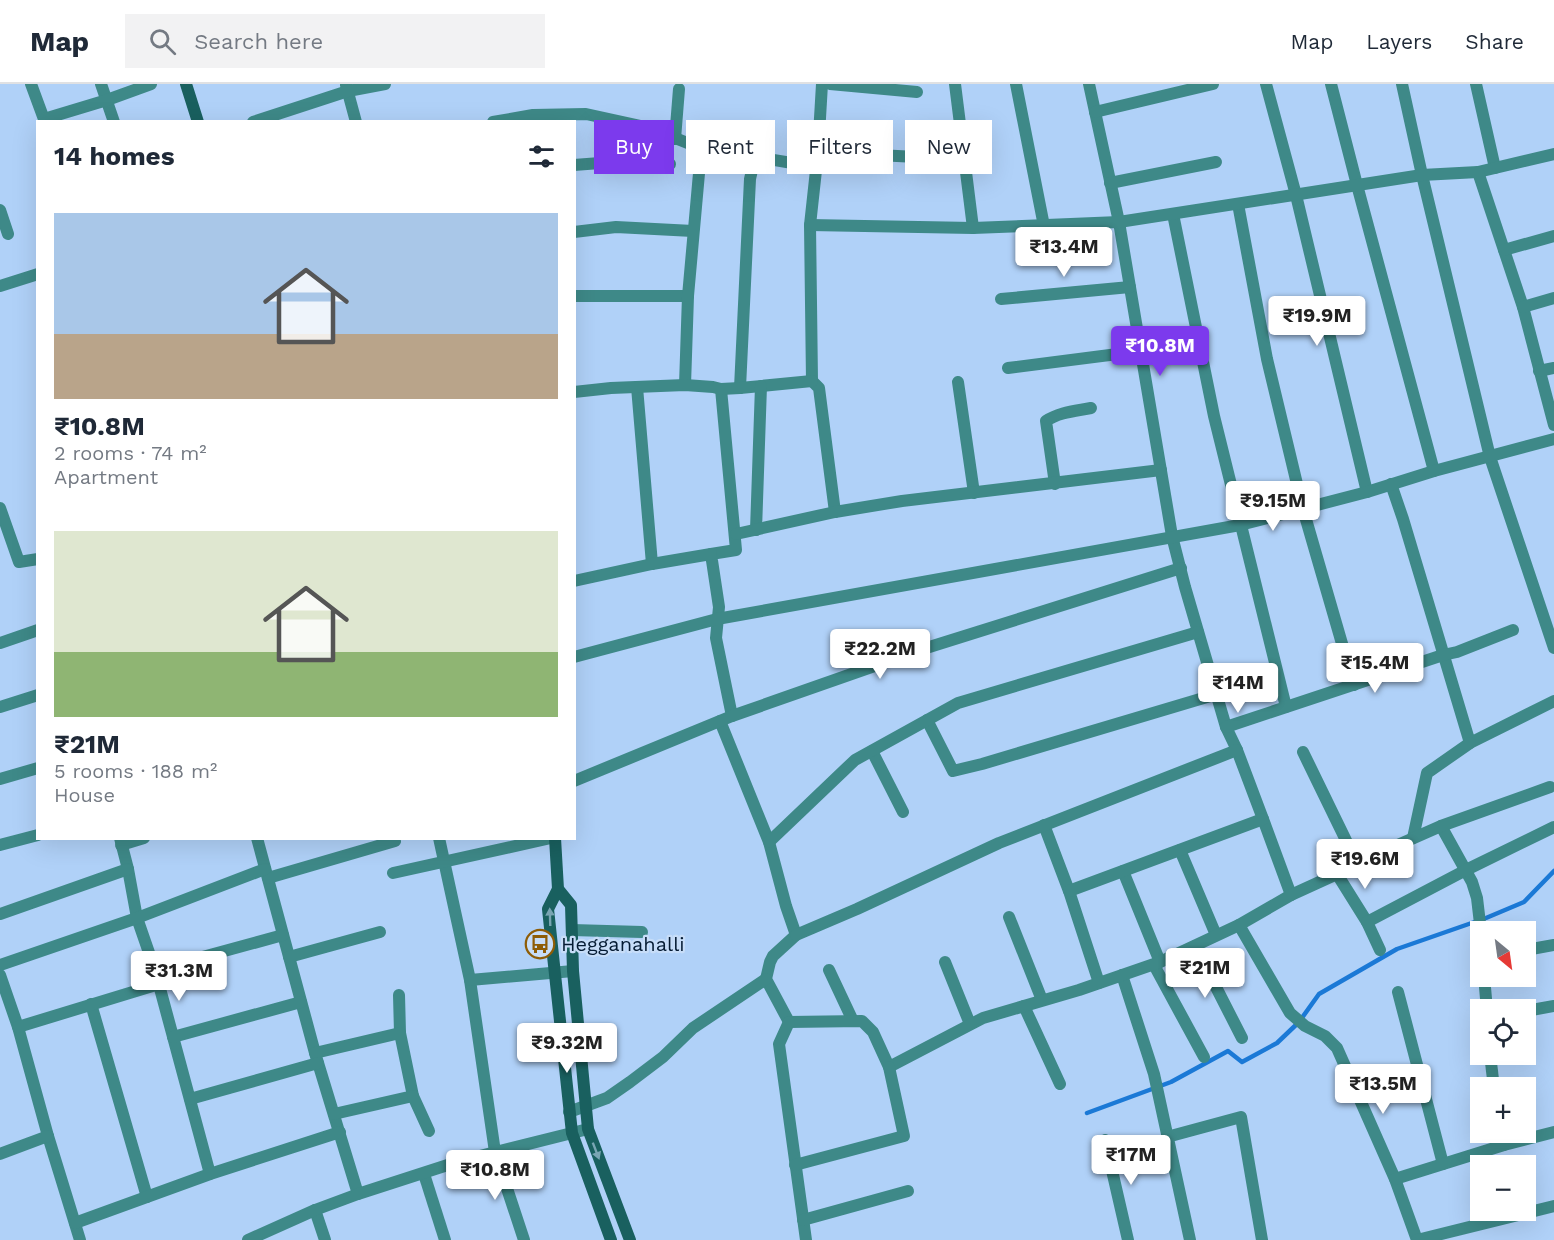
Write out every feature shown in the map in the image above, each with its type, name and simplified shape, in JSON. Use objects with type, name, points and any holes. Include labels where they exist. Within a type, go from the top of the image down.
[{"type":"main road","points":[[186,84],[197,120]]},
{"type":"main road","points":[[553,840],[558,889],[548,909],[572,1133],[611,1240]]},
{"type":"main road","points":[[558,889],[571,905],[573,971],[588,1129],[630,1240]]},
{"type":"street","points":[[31,84],[44,120],[151,84]]},
{"type":"street","points":[[101,84],[113,120]]},
{"type":"street","points":[[259,120],[347,88],[385,84]]},
{"type":"street","points":[[820,120],[822,84]]},
{"type":"street","points":[[830,84],[917,92]]},
{"type":"street","points":[[955,84],[973,228]]},
{"type":"street","points":[[1016,84],[1044,226]]},
{"type":"street","points":[[1089,84],[1119,222],[1172,537],[1226,727],[1237,750],[1291,895]]},
{"type":"street","points":[[1095,111],[1213,84]]},
{"type":"street","points":[[1266,84],[1296,195],[1367,492]]},
{"type":"street","points":[[1331,84],[1356,185],[1434,471]]},
{"type":"street","points":[[1402,84],[1490,457],[1554,648]]},
{"type":"street","points":[[1476,84],[1495,168]]},
{"type":"street","points":[[347,88],[355,120]]},
{"type":"street","points":[[675,139],[679,89]]},
{"type":"street","points":[[503,120],[533,114],[586,114],[650,128],[686,143]]},
{"type":"street","points":[[810,225],[973,228],[1119,222],[1422,175],[1478,172],[1554,154]]},
{"type":"street","points":[[1110,183],[1216,162]]},
{"type":"street","points":[[576,165],[594,163]]},
{"type":"street","points":[[1478,172],[1523,307],[1554,425]]},
{"type":"street","points":[[685,385],[688,296],[698,174]]},
{"type":"street","points":[[740,388],[751,174]]},
{"type":"street","points":[[815,174],[810,225],[812,381],[819,388],[835,512]]},
{"type":"street","points":[[1238,204],[1267,359],[1303,509],[1354,685]]},
{"type":"street","points":[[0,210],[8,234]]},
{"type":"street","points":[[1173,214],[1214,416],[1286,707]]},
{"type":"street","points":[[576,232],[616,226],[693,231]]},
{"type":"street","points":[[1504,249],[1554,236]]},
{"type":"street","points":[[0,286],[36,275]]},
{"type":"street","points":[[1001,299],[1130,287]]},
{"type":"street","points":[[576,296],[688,296]]},
{"type":"street","points":[[1523,307],[1554,298]]},
{"type":"street","points":[[1008,368],[1141,351]]},
{"type":"street","points":[[1539,371],[1554,368]]},
{"type":"street","points":[[576,392],[685,385],[721,389],[812,381]]},
{"type":"street","points":[[958,382],[974,493]]},
{"type":"street","points":[[756,530],[760,386]]},
{"type":"street","points":[[638,387],[652,564]]},
{"type":"street","points":[[576,581],[652,564],[736,550],[721,389]]},
{"type":"street","points":[[1055,484],[1046,421],[1069,412],[1091,408]]},
{"type":"street","points":[[576,656],[717,619],[1240,525],[1554,439]]},
{"type":"street","points":[[736,534],[835,512],[1161,470]]},
{"type":"street","points":[[1391,484],[1470,742]]},
{"type":"street","points":[[0,508],[20,562],[36,559]]},
{"type":"street","points":[[711,554],[719,607],[716,638],[726,719],[769,843],[796,935]]},
{"type":"street","points":[[576,780],[726,719],[923,649],[1181,568]]},
{"type":"street","points":[[1226,727],[1457,652],[1513,630]]},
{"type":"street","points":[[0,643],[36,631]]},
{"type":"street","points":[[769,843],[855,760],[958,703],[1198,632]]},
{"type":"street","points":[[927,720],[953,771],[1216,694]]},
{"type":"street","points":[[0,707],[36,696]]},
{"type":"street","points":[[1413,838],[1426,774],[1470,742],[1554,701]]},
{"type":"street","points":[[789,1022],[766,979],[772,956],[796,935],[999,843],[1237,750]]},
{"type":"street","points":[[872,751],[903,812]]},
{"type":"street","points":[[1303,752],[1357,863]]},
{"type":"street","points":[[0,778],[36,769]]},
{"type":"street","points":[[889,1067],[983,1018],[1157,964],[1239,925],[1291,895],[1357,863],[1441,826],[1550,787]]},
{"type":"street","points":[[1069,891],[1263,819]]},
{"type":"street","points":[[1044,825],[1069,891],[1099,983]]},
{"type":"street","points":[[1441,826],[1472,882],[1477,898],[1479,921]]},
{"type":"street","points":[[1367,922],[1554,827]]},
{"type":"street","points":[[0,845],[36,836]]},
{"type":"street","points":[[258,840],[317,1058],[358,1194]]},
{"type":"street","points":[[0,965],[266,873],[395,840]]},
{"type":"street","points":[[439,840],[470,980],[495,1152],[524,1240]]},
{"type":"street","points":[[393,873],[544,840]]},
{"type":"street","points":[[121,842],[138,918],[159,984],[210,1174]]},
{"type":"street","points":[[1180,850],[1216,935]]},
{"type":"street","points":[[0,914],[128,869]]},
{"type":"street","points":[[1123,871],[1157,964],[1204,1057]]},
{"type":"street","points":[[1337,874],[1367,922],[1380,950]]},
{"type":"street","points":[[1009,917],[1042,1000]]},
{"type":"street","points":[[1239,925],[1290,1012],[1305,1026],[1325,1036],[1337,1048],[1395,1179],[1417,1240],[1554,1206]]},
{"type":"street","points":[[572,930],[642,932]]},
{"type":"street","points":[[289,957],[380,932]]},
{"type":"street","points":[[155,970],[283,934]]},
{"type":"street","points":[[1536,948],[1554,945]]},
{"type":"street","points":[[1195,946],[1242,1038]]},
{"type":"street","points":[[945,962],[970,1024]]},
{"type":"street","points":[[829,970],[853,1021]]},
{"type":"street","points":[[470,980],[573,971]]},
{"type":"street","points":[[0,975],[18,1027],[80,1240]]},
{"type":"street","points":[[1122,975],[1155,1081],[1190,1240]]},
{"type":"street","points":[[569,1112],[607,1098],[663,1057],[693,1029],[766,979]]},
{"type":"street","points":[[18,1027],[159,984]]},
{"type":"street","points":[[1398,992],[1443,1164]]},
{"type":"street","points":[[399,995],[400,1033],[413,1096],[429,1131]]},
{"type":"street","points":[[173,1036],[302,1002]]},
{"type":"street","points":[[91,1004],[147,1197]]},
{"type":"street","points":[[1024,1006],[1060,1084]]},
{"type":"street","points":[[1536,1009],[1554,1006]]},
{"type":"street","points":[[789,1022],[862,1021],[873,1032],[889,1067],[904,1136],[795,1165]]},
{"type":"street","points":[[789,1022],[779,1044],[806,1240]]},
{"type":"street","points":[[190,1100],[400,1033]]},
{"type":"street","points":[[334,1114],[413,1096]]},
{"type":"street","points":[[1167,1137],[1241,1118],[1262,1240]]},
{"type":"street","points":[[253,1239],[315,1210],[358,1194],[460,1161],[588,1129]]},
{"type":"street","points":[[75,1223],[210,1174],[340,1132]]},
{"type":"street","points":[[1536,1134],[1554,1132]]},
{"type":"street","points":[[0,1154],[48,1136]]},
{"type":"street","points":[[1105,1140],[1128,1240]]},
{"type":"street","points":[[1395,1179],[1443,1164],[1493,1143]]},
{"type":"street","points":[[424,1174],[446,1240]]},
{"type":"street","points":[[802,1220],[909,1191]]},
{"type":"street","points":[[315,1210],[325,1240]]},
{"type":"waterway","points":[[1087,1113],[1171,1082],[1228,1051],[1242,1062],[1277,1043],[1299,1022],[1319,994],[1397,949],[1486,918],[1524,902],[1554,871]]},
{"type":"place","name":"Hegganahalli","points":[[540,944]]}]
